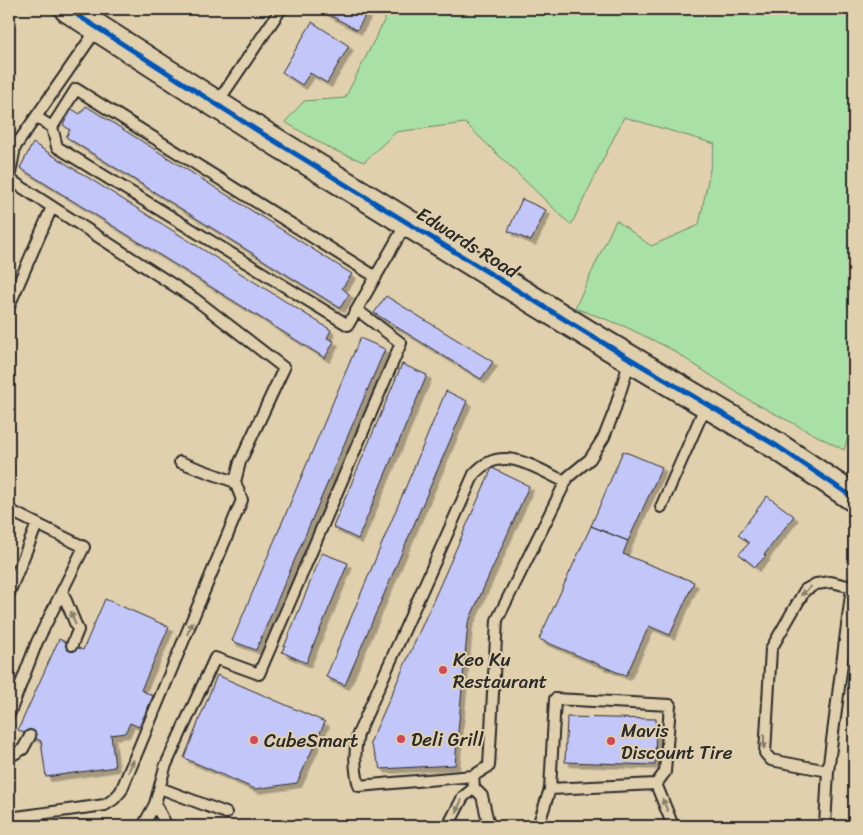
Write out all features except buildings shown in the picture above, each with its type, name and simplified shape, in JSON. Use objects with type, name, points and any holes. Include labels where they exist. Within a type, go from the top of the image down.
[{"type":"street","name":"Edwards Road","points":[[68,9],[216,104],[407,222],[630,359],[777,446],[854,498]]},
{"type":"lane","points":[[216,104],[281,9]]},
{"type":"lane","points":[[9,818],[105,805],[114,799],[120,791],[242,500],[236,482],[240,462],[284,368],[195,299],[9,180],[15,147],[98,28]]},
{"type":"lane","points":[[52,127],[76,89],[376,277]]},
{"type":"lane","points":[[36,117],[52,127],[57,147],[348,325],[407,222]]},
{"type":"lane","points":[[9,306],[52,207]]},
{"type":"lane","points":[[143,826],[156,804],[165,767],[215,658],[259,674],[401,343],[356,310]]},
{"type":"lane","points":[[566,482],[512,458],[491,461],[474,474],[358,734],[354,757],[355,774],[359,786],[473,776],[489,766],[497,620],[566,482],[568,477],[590,459],[598,448],[614,412],[630,359]]},
{"type":"lane","points":[[661,507],[706,404]]},
{"type":"lane","points":[[180,462],[236,482]]},
{"type":"lane","points":[[9,510],[84,547],[37,642],[9,715]]},
{"type":"lane","points":[[9,593],[37,524]]},
{"type":"lane","points":[[825,826],[828,771],[853,585],[831,582],[816,584],[805,590],[771,649],[765,753],[771,760],[828,771]]},
{"type":"lane","points":[[62,591],[78,630],[72,645]]},
{"type":"lane","points":[[538,826],[550,789],[555,699],[670,705],[665,772],[656,784]]},
{"type":"lane","points":[[9,757],[23,749],[30,736]]},
{"type":"lane","points":[[473,776],[474,788],[482,796],[489,826]]},
{"type":"lane","points":[[550,789],[656,784]]},
{"type":"lane","points":[[656,784],[673,826]]},
{"type":"lane","points":[[160,788],[226,813]]},
{"type":"lane","points":[[448,826],[463,797],[474,788]]},
{"type":"lane","points":[[156,804],[167,826]]},
{"type":"green space","points":[[390,9],[854,9],[854,418],[844,450],[747,399],[669,348],[624,326],[575,308],[616,220],[651,246],[699,225],[715,144],[624,117],[571,225],[465,123],[396,132],[364,162],[331,149],[285,122],[304,101],[345,98]]},
{"type":"cycle path","points":[[68,9],[255,129],[590,335],[777,446],[854,498]]},
{"type":"place","name":"Keo Ku Restaurant","points":[[443,670]]},
{"type":"place","name":"Deli Grill","points":[[401,739]]},
{"type":"place","name":"CubeSmart","points":[[254,740]]},
{"type":"place","name":"Mavis Discount Tire","points":[[611,741]]}]
